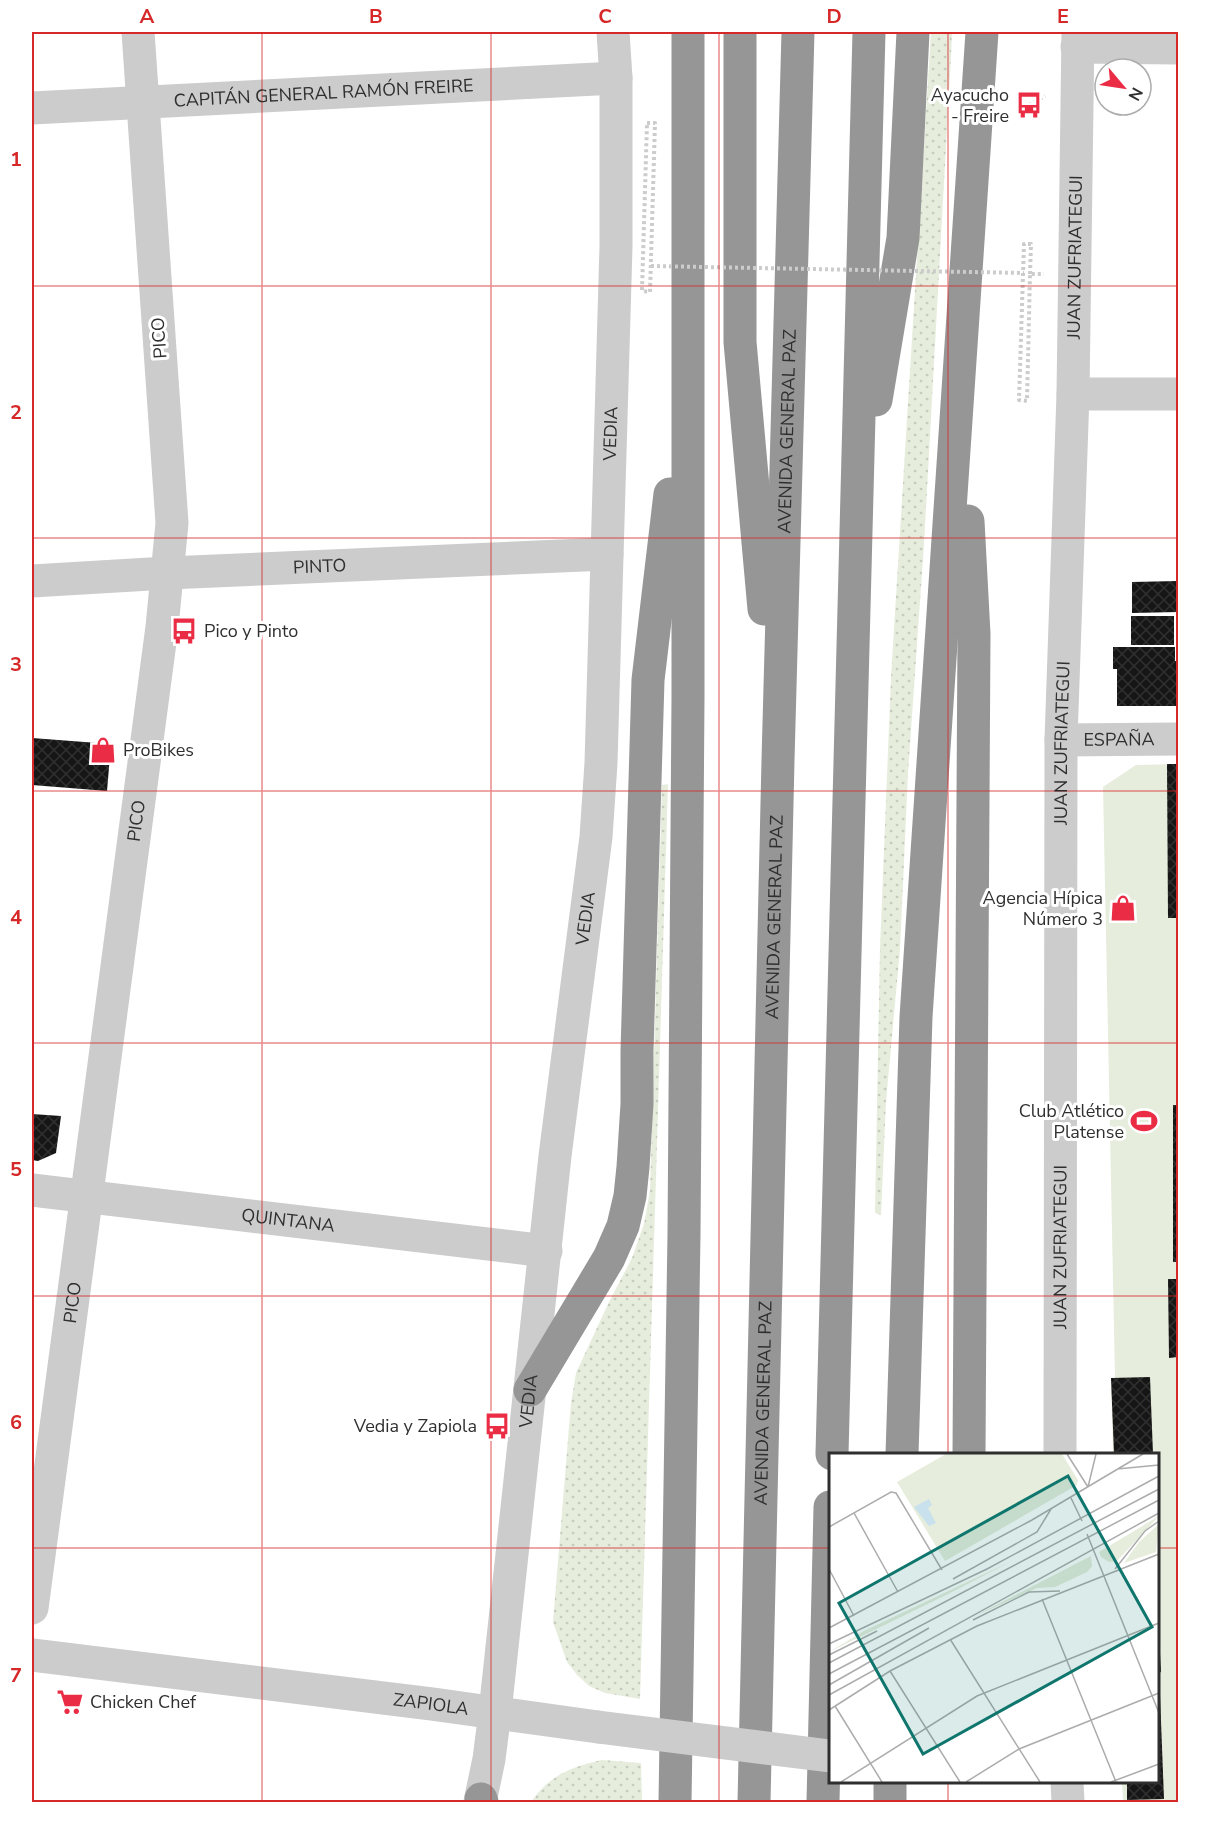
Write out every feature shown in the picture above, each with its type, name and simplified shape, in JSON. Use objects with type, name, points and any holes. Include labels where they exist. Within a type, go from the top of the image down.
[{"type":"highway","points":[[675,1803],[684,1222],[688,697],[688,32]]},
{"type":"highway","points":[[740,32],[740,342],[778,760]]},
{"type":"highway","name":"AVENIDA GENERAL PAZ","points":[[754,1803],[778,760],[798,32]]},
{"type":"highway","points":[[832,1453],[868,32]]},
{"type":"highway","points":[[856,523],[903,238],[913,32]]},
{"type":"highway","points":[[902,1453],[916,1017],[982,32]]},
{"type":"highway","points":[[530,1390],[609,1258],[623,1226],[630,1196],[637,1104],[648,680],[688,346]]},
{"type":"highway","points":[[961,365],[974,634],[969,1453]]},
{"type":"highway","points":[[823,1803],[829,1581]]},
{"type":"highway","points":[[890,1803],[891,1783]]},
{"type":"street","name":"PICO","points":[[32,1608],[162,627],[172,522],[138,32]]},
{"type":"street","name":"VEDIA","points":[[481,1802],[495,1712],[564,1082],[596,837],[601,763],[616,246],[616,78],[613,32]]},
{"type":"street","points":[[1077,39],[1179,48]]},
{"type":"street","name":"JUAN ZUFRIATEGUI","points":[[1060,1453],[1061,740],[1073,394],[1077,39]]},
{"type":"street","name":"CAPITÁN GENERAL RAMÓN FREIRE","points":[[32,108],[616,78]]},
{"type":"street","points":[[1073,394],[1179,394]]},
{"type":"street","name":"PINTO","points":[[32,581],[167,573],[607,555]]},
{"type":"street","name":"ESPAÑA","points":[[1061,740],[1179,739]]},
{"type":"street","name":"QUINTANA","points":[[32,1190],[546,1251]]},
{"type":"street","name":"ZAPIOLA","points":[[32,1655],[829,1756]]},
{"type":"street","points":[[1067,1783],[1068,1803]]},
{"type":"path","points":[[647,123],[655,123],[650,292]]},
{"type":"path","points":[[1024,244],[1031,244],[1030,274],[1027,400],[1019,400],[1024,244]]},
{"type":"path","points":[[651,265],[1024,276]]},
{"type":"path","points":[[1030,274],[1054,274]]},
{"type":"green space","points":[[931,32],[952,32],[924,544],[908,773],[900,949],[886,1102],[881,1215],[875,1213],[880,948],[891,677]]},
{"type":"green space","name":"Club Atlético Platense","points":[[1178,764],[1178,1802],[1123,1802],[1122,1783],[1159,1783],[1159,1453],[1113,1453],[1111,1378],[1115,1378],[1103,787],[1136,765]]},
{"type":"green space","points":[[668,784],[640,1699],[605,1693],[589,1686],[567,1662],[553,1622],[571,1403],[576,1373],[632,1258],[644,1224],[650,1191],[662,785]]},
{"type":"green space","points":[[602,1760],[641,1763],[642,1802],[531,1802],[546,1785],[562,1774]]},
{"type":"building","points":[[1178,581],[1178,612],[1132,613],[1132,582]]},
{"type":"building","points":[[1131,616],[1174,616],[1174,645],[1131,645]]},
{"type":"building","points":[[1113,647],[1175,647],[1175,661],[1178,661],[1178,706],[1117,706],[1117,669],[1113,669]]},
{"type":"building","points":[[32,738],[111,744],[107,791],[32,785]]},
{"type":"building","points":[[1167,764],[1178,764],[1178,918],[1168,918]]},
{"type":"building","points":[[1173,1105],[1178,1105],[1178,1262],[1173,1262]]},
{"type":"building","points":[[32,1114],[61,1116],[56,1153],[38,1161],[32,1160]]},
{"type":"building","points":[[1168,1279],[1178,1279],[1178,1357],[1169,1358]]},
{"type":"building","points":[[1150,1377],[1153,1453],[1114,1453],[1111,1378]]},
{"type":"building","points":[[1159,1636],[1161,1672],[1159,1673]]},
{"type":"building","points":[[1160,1695],[1164,1799],[1127,1800],[1127,1783],[1159,1783]]},
{"type":"place","name":"Ayacucho - Freire","points":[[1029,105]]},
{"type":"place","name":"Pico y Pinto","points":[[184,631]]},
{"type":"place","name":"ProBikes","points":[[103,750]]},
{"type":"place","name":"Agencia Hípica Número 3","points":[[1123,908]]},
{"type":"place","name":"Club Atlético Platense","points":[[1144,1121]]},
{"type":"place","name":"Vedia y Zapiola","points":[[497,1426]]},
{"type":"place","name":"Chicken Chef","points":[[70,1702]]}]
